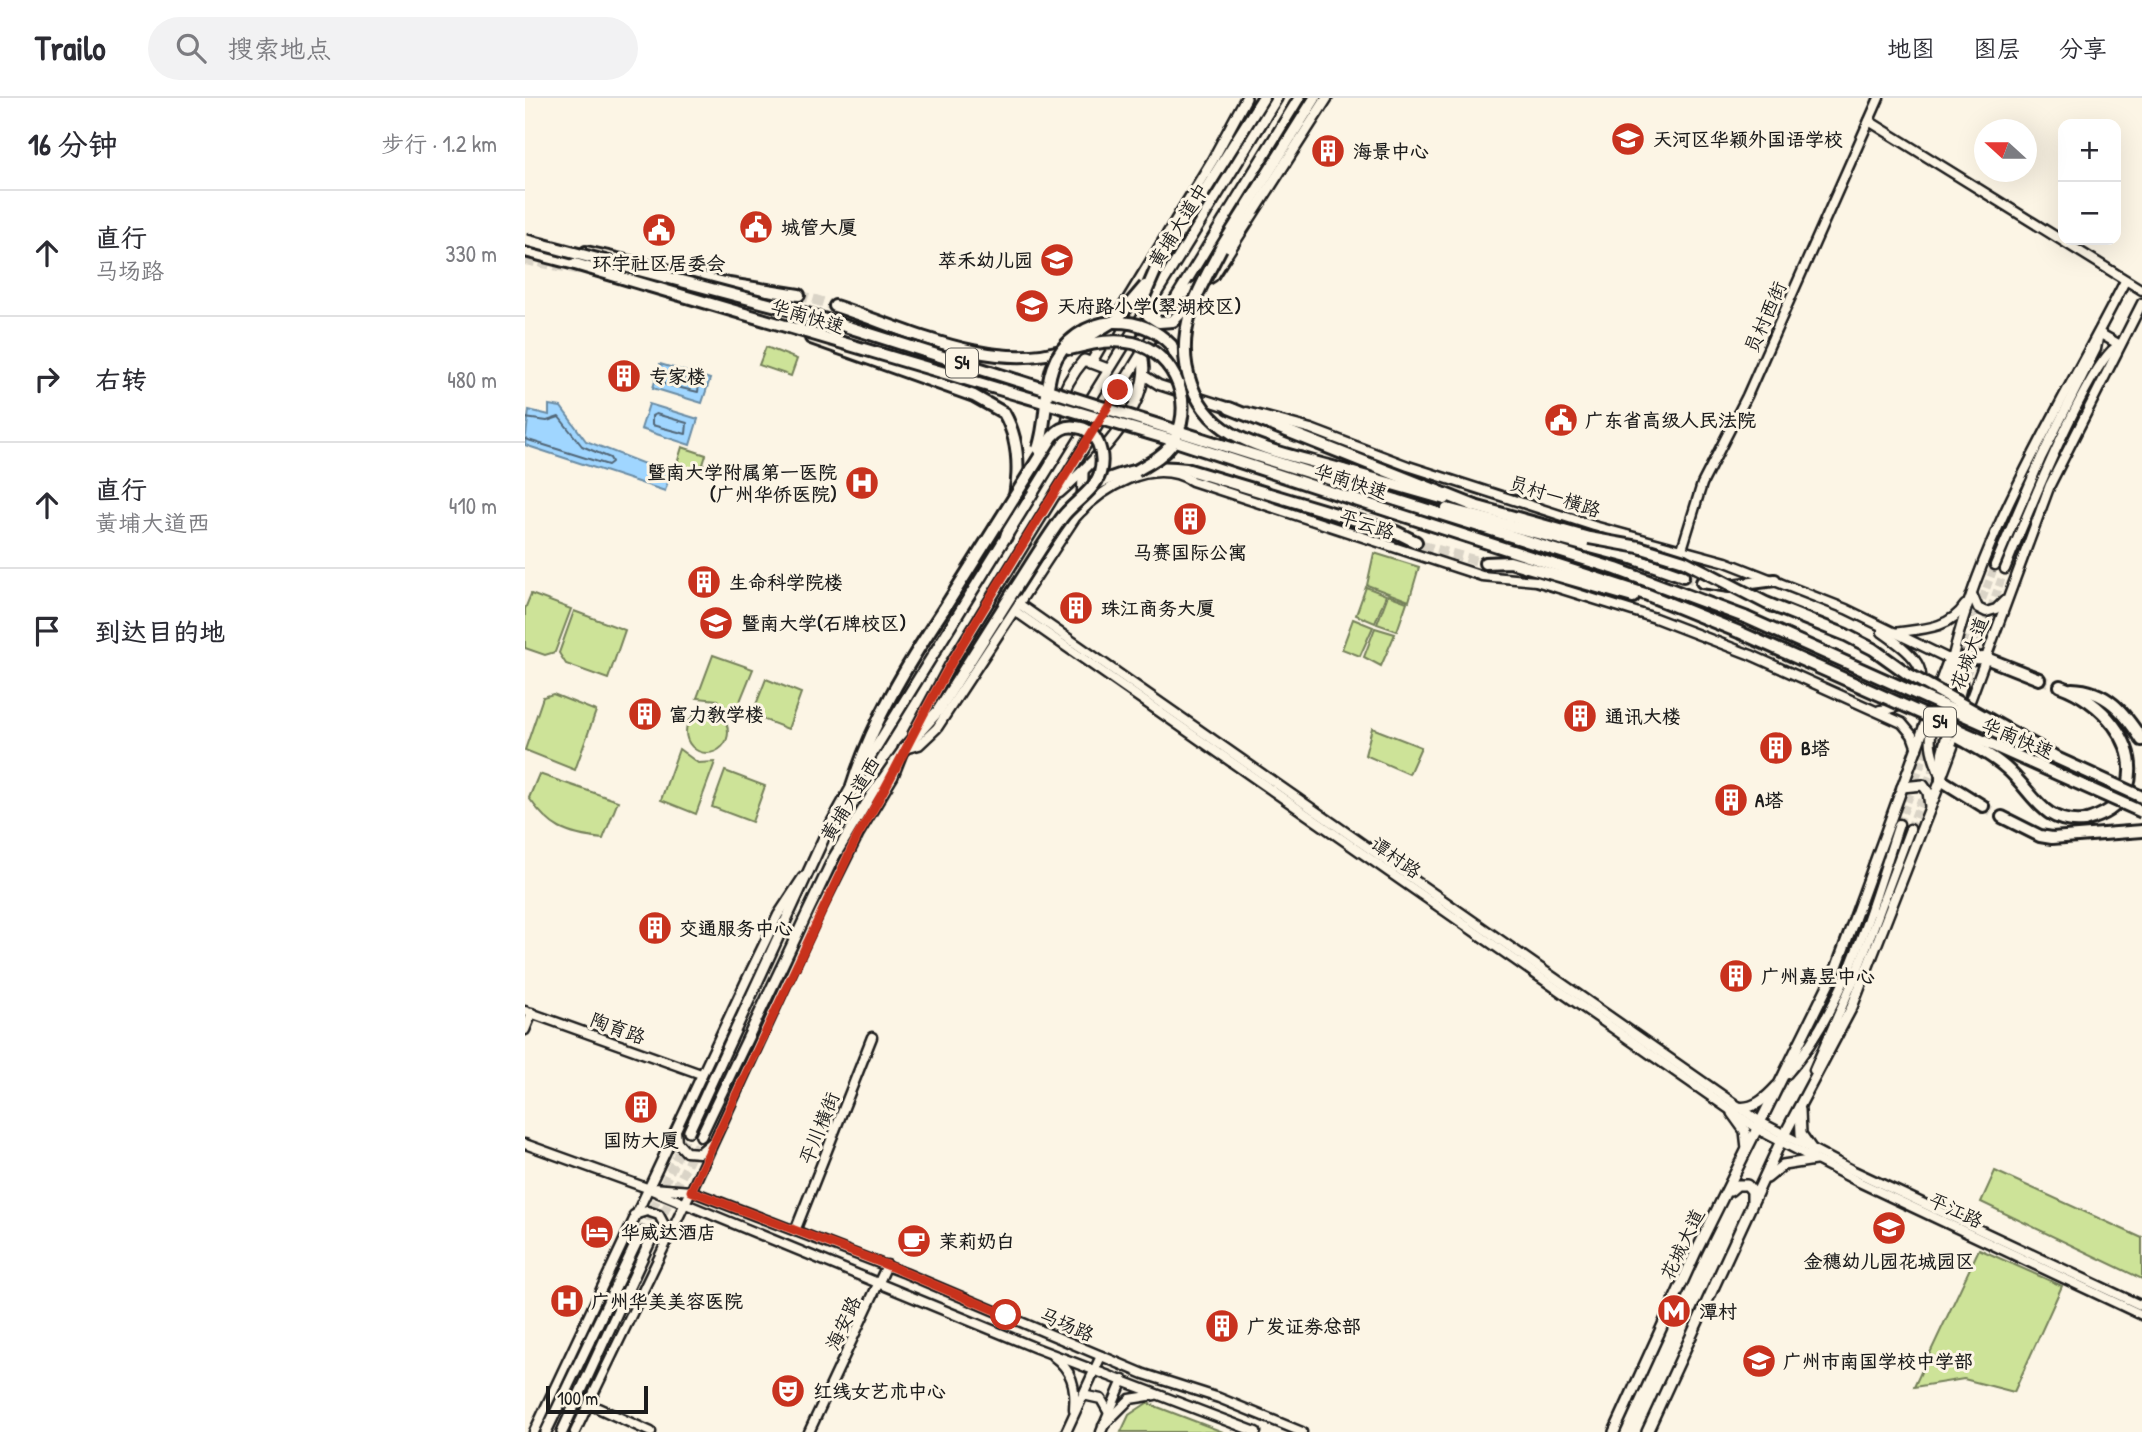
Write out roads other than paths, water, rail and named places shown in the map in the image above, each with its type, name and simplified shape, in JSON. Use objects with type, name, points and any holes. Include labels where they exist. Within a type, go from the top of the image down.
[{"type":"highway","points":[[1069,349],[1117,318],[1156,269],[1263,98]]},
{"type":"highway","points":[[1156,269],[1144,295],[1144,307],[1155,321],[1173,321],[1191,302],[1221,248],[1315,98]]},
{"type":"highway","name":"华南快速","points":[[525,240],[819,318],[1616,569],[1745,617],[2142,797]]},
{"type":"highway","points":[[1188,379],[1185,349],[1190,313],[1221,248]]},
{"type":"highway","points":[[561,249],[607,255],[729,284],[799,295]]},
{"type":"highway","name":"华南快速","points":[[525,251],[650,285],[769,323],[1151,434],[1636,591],[1739,632],[2142,812]]},
{"type":"highway","points":[[835,306],[993,357],[1031,358],[1106,341],[1131,342],[1156,353],[1173,373],[1183,407],[1179,429],[1165,451],[1136,471]]},
{"type":"highway","points":[[1020,486],[1041,439],[1051,367],[1064,346],[1079,333],[1111,322],[1131,323],[1151,330],[1174,348],[1202,408],[1233,434],[1343,470],[1589,538],[1639,547],[1684,561],[1766,603],[1846,635],[1873,649],[1908,674],[2056,758]]},
{"type":"highway","points":[[769,323],[989,403],[1005,414],[1017,452],[1016,493],[1006,537]]},
{"type":"highway","points":[[1229,408],[1475,506]]},
{"type":"highway","points":[[852,786],[881,714],[910,660],[1052,437],[1070,426],[1088,431],[1100,447],[1100,469],[1093,486]]},
{"type":"highway","points":[[904,749],[944,702],[1061,518],[1093,486],[1121,473],[1166,467],[1194,471],[1396,531],[1416,542]]},
{"type":"highway","points":[[1396,500],[1454,510],[1632,558],[1683,576]]},
{"type":"highway","points":[[1485,563],[1510,562],[1677,608],[1739,632]]},
{"type":"highway","points":[[1702,582],[1729,586],[1775,580]]},
{"type":"highway","points":[[1983,806],[1941,780],[1943,752],[1961,686],[1949,659],[1986,658],[2039,679]]},
{"type":"highway","points":[[1909,707],[2006,768],[2044,811],[2064,820],[2084,821],[2109,811],[2122,798],[2132,776],[2132,752],[2112,717],[2088,699],[2064,688],[2085,690],[2107,698],[2142,740]]},
{"type":"highway","points":[[2002,817],[2040,836],[2052,838],[2142,831]]},
{"type":"main road","points":[[1051,463],[1058,403],[1088,362],[1134,288],[1212,161],[1246,98]]},
{"type":"main road","name":"黄埔大道中","points":[[1108,369],[1277,98]]},
{"type":"main road","name":"黄埔大道中","points":[[1141,351],[1299,98]]},
{"type":"main road","points":[[1173,300],[1213,276],[1327,98]]},
{"type":"main road","points":[[1052,498],[1083,472],[1113,436],[1139,395],[1145,376],[1141,351]]},
{"type":"main road","name":"黄埔大道西","points":[[701,1136],[834,857],[871,796],[904,749],[950,665],[1141,351]]},
{"type":"main road","points":[[1088,362],[1108,369]]},
{"type":"main road","name":"黄埔大道西","points":[[689,1132],[815,857],[852,786],[1108,369]]},
{"type":"main road","points":[[1082,510],[1083,472]]},
{"type":"main road","name":"花城大道","points":[[1614,1432],[1836,969],[1949,659]]},
{"type":"main road","name":"花城大道","points":[[1647,1432],[1782,1139],[1853,1007],[1941,780]]},
{"type":"main road","points":[[1902,787],[1923,785],[1928,792],[1930,808]]},
{"type":"main road","points":[[1746,1156],[1747,1136],[1735,1110],[1760,1102],[1787,1074]]},
{"type":"main road","points":[[1751,1207],[1769,1176],[1776,1170],[1814,1156],[1799,1129],[1806,1091]]},
{"type":"main road","points":[[1727,1194],[1737,1185],[1751,1187],[1751,1207]]},
{"type":"main road","points":[[546,1432],[641,1233]]},
{"type":"main road","points":[[562,1432],[652,1237]]},
{"type":"street","name":"员村西街","points":[[1682,549],[1702,484],[1747,396],[1879,98]]},
{"type":"street","points":[[1869,121],[2142,290]]},
{"type":"street","name":"花城大道","points":[[1949,659],[1972,594],[2030,457],[2125,281]]},
{"type":"street","name":"花城大道","points":[[1941,780],[2006,599],[2060,463],[2142,303]]},
{"type":"street","points":[[2099,333],[2120,345]]},
{"type":"street","name":"花城大道","points":[[1995,565],[2041,458],[2096,349],[2099,333]]},
{"type":"street","name":"花城大道","points":[[2005,569],[2037,490],[2075,410],[2107,353],[2120,345]]},
{"type":"street","name":"员村一横路","points":[[1145,376],[1161,386],[1229,408],[1294,423],[1408,466],[1594,526],[1682,549],[1775,580],[1949,659]]},
{"type":"street","name":"平云路","points":[[904,749],[919,745],[937,728],[1082,510],[1118,483],[1136,477],[1181,474],[1192,481],[1290,515],[1482,576],[1537,581],[1655,618],[1751,655],[1877,710],[1902,723],[1912,735],[1917,750]]},
{"type":"street","points":[[1972,594],[1978,608],[1986,612],[1996,609],[2006,599]]},
{"type":"street","points":[[1892,633],[1946,624],[1959,614],[1972,594]]},
{"type":"street","name":"谭村路","points":[[1017,608],[1761,1127]]},
{"type":"street","points":[[1868,621],[1915,660],[1921,675],[1909,701],[1898,708],[1877,710]]},
{"type":"street","points":[[1941,780],[1930,745],[1936,712],[1949,672],[1949,659]]},
{"type":"street","points":[[575,1432],[670,1236],[825,901],[858,835],[893,777],[904,749]]},
{"type":"street","name":"花城大道","points":[[1787,1074],[1807,1052],[1828,1012],[1865,925],[1899,824]]},
{"type":"street","name":"花城大道","points":[[1806,1091],[1854,979],[1910,829]]},
{"type":"street","points":[[534,1432],[634,1215],[778,915],[815,857]]},
{"type":"street","points":[[525,1030],[528,1012]]},
{"type":"street","name":"陶育路","points":[[528,1012],[701,1074]]},
{"type":"street","name":"平川横街","points":[[795,1231],[872,1037]]},
{"type":"street","points":[[677,1125],[677,1142],[686,1152],[699,1153],[715,1139]]},
{"type":"street","name":"平江路","points":[[1761,1127],[1814,1156],[2142,1315]]},
{"type":"street","points":[[525,1144],[647,1188]]},
{"type":"street","name":"平江路","points":[[1814,1156],[2142,1306]]},
{"type":"street","name":"马场路","points":[[647,1188],[691,1191],[887,1265],[1159,1379],[1303,1432]]},
{"type":"street","name":"马场路","points":[[647,1188],[684,1206],[1256,1432]]},
{"type":"street","points":[[634,1215],[655,1212],[664,1219],[670,1236]]},
{"type":"street","name":"海安路","points":[[809,1432],[887,1265]]},
{"type":"street","points":[[904,1293],[912,1276]]},
{"type":"street","points":[[1059,1355],[1065,1340]]},
{"type":"street","points":[[1045,1350],[1065,1366],[1072,1378],[1075,1390],[1073,1418]]},
{"type":"street","points":[[1066,1432],[1101,1356]]},
{"type":"street","points":[[1102,1429],[1130,1399],[1158,1394],[1159,1379]]},
{"type":"street","points":[[1102,1429],[1123,1380]]},
{"type":"street","points":[[1083,1395],[1101,1399],[1109,1413]]},
{"type":"street","points":[[589,1404],[651,1432]]},
{"type":"water","points":[[660,364],[710,379],[702,403],[653,388]]},
{"type":"water","points":[[649,404],[698,419],[690,445],[641,429]]},
{"type":"water","points":[[549,405],[561,407],[586,441],[670,474],[665,491],[525,445],[529,410],[549,415]]},
{"type":"tunnel","points":[[525,260],[581,270]]},
{"type":"tunnel","points":[[799,295],[835,306]]},
{"type":"tunnel","points":[[1278,506],[1485,563]]},
{"type":"tunnel","points":[[1936,723],[1995,565]]},
{"type":"tunnel","points":[[1962,688],[2005,569]]},
{"type":"tunnel","points":[[1683,576],[1702,582]]},
{"type":"tunnel","points":[[2039,679],[2060,686]]},
{"type":"tunnel","points":[[1899,824],[1931,739]]},
{"type":"tunnel","points":[[1910,829],[1936,760]]},
{"type":"tunnel","points":[[1983,806],[2002,817]]},
{"type":"tunnel","points":[[641,1233],[689,1131]]},
{"type":"tunnel","points":[[652,1237],[701,1136]]},
{"type":"place","name":"天河区华颖外国语学校","points":[[1628,139]]},
{"type":"place","name":"海景中心","points":[[1328,151]]},
{"type":"place","name":"城管大厦","points":[[756,227]]},
{"type":"place","name":"环宇社区居委会","points":[[659,230]]},
{"type":"place","name":"萃禾幼儿园","points":[[1057,260]]},
{"type":"place","name":"天府路小学(翠湖校区)","points":[[1032,306]]},
{"type":"place","name":"专家楼","points":[[624,376]]},
{"type":"place","name":"广东省高级人民法院","points":[[1561,420]]},
{"type":"place","name":"暨南大学附属第一医院 (广州华侨医院)","points":[[862,483]]},
{"type":"place","name":"马赛国际公寓","points":[[1190,519]]},
{"type":"place","name":"生命科学院楼","points":[[704,582]]},
{"type":"place","name":"珠江商务大厦","points":[[1076,608]]},
{"type":"place","name":"暨南大学(石牌校区)","points":[[716,623]]},
{"type":"place","name":"富力教学楼","points":[[645,714]]},
{"type":"place","name":"通讯大楼","points":[[1580,716]]},
{"type":"place","name":"B塔","points":[[1776,748]]},
{"type":"place","name":"A塔","points":[[1731,800]]},
{"type":"place","name":"交通服务中心","points":[[655,928]]},
{"type":"place","name":"广州嘉昱中心","points":[[1736,976]]},
{"type":"place","name":"国防大厦","points":[[641,1107]]},
{"type":"place","name":"金穗幼儿园花城园区","points":[[1889,1228]]},
{"type":"place","name":"华威达酒店","points":[[597,1232]]},
{"type":"place","name":"茉莉奶白","points":[[914,1241]]},
{"type":"place","name":"广州华美美容医院","points":[[567,1301]]},
{"type":"place","name":"潭村","points":[[1674,1311]]},
{"type":"place","name":"广发证券总部","points":[[1222,1326]]},
{"type":"place","name":"广州市南国学校中学部","points":[[1759,1361]]},
{"type":"place","name":"红线女艺术中心","points":[[788,1391]]}]
